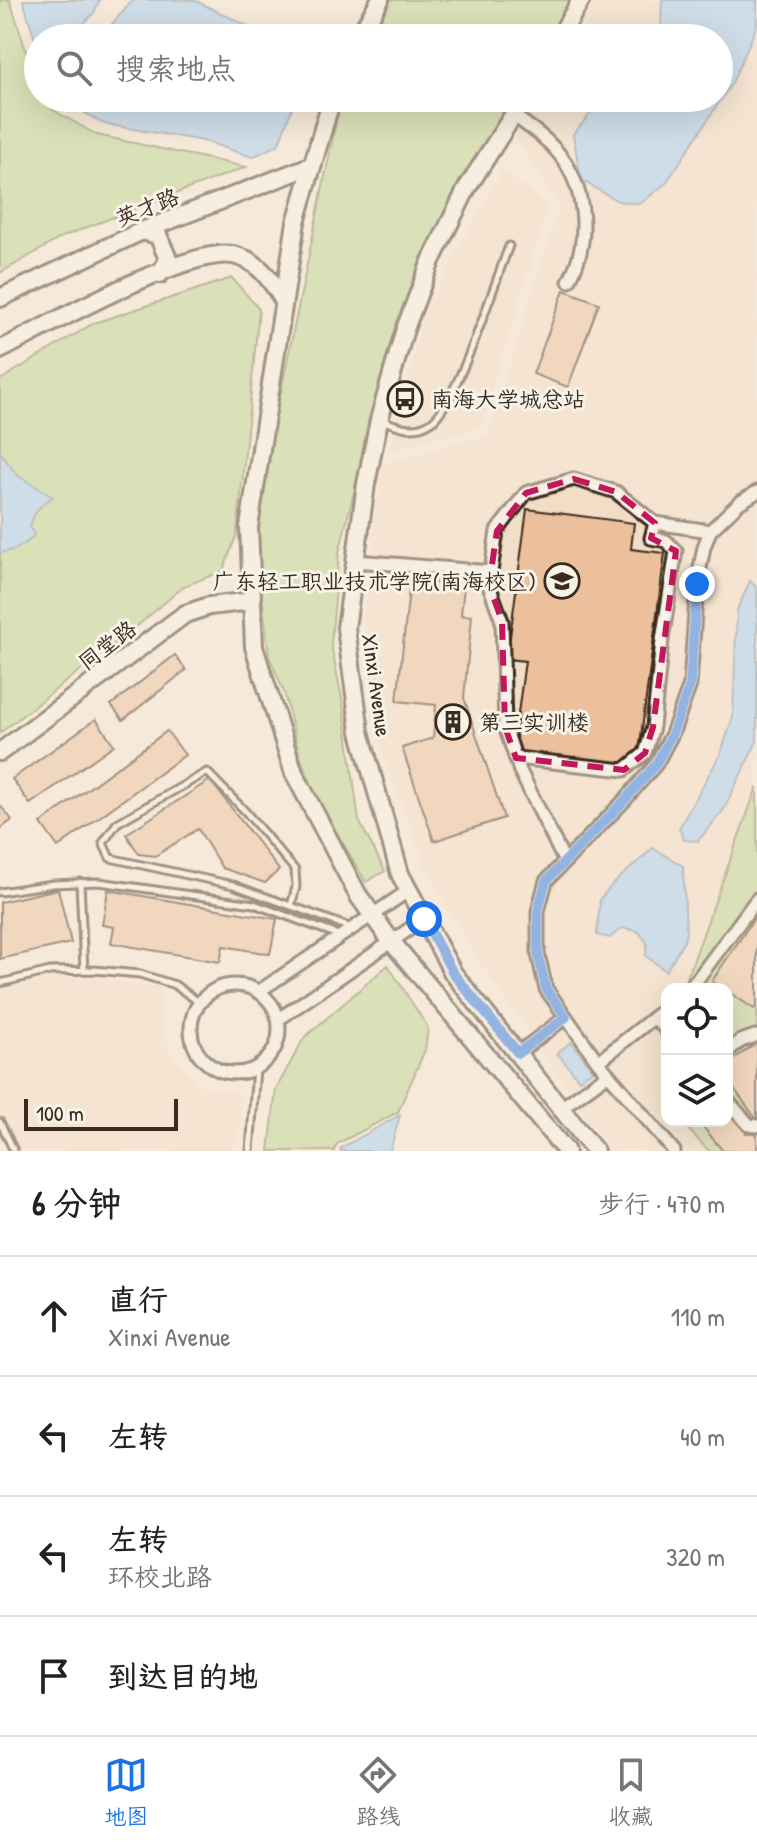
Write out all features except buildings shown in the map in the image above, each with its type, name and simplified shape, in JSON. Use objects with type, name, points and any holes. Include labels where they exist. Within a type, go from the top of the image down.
[{"type":"main road","points":[[366,24],[380,0]]},
{"type":"main road","points":[[567,24],[581,0]]},
{"type":"main road","points":[[328,112],[296,222],[249,527],[254,647],[294,773],[358,895],[391,941],[566,1151]]},
{"type":"main road","name":"Xinxi Avenue","points":[[515,112],[467,188],[431,261],[405,329],[379,420],[346,628],[360,732],[400,874],[408,891],[453,973],[595,1151]]},
{"type":"main road","name":"英才路","points":[[0,298],[142,231],[313,165]]},
{"type":"main road","points":[[142,231],[158,235],[162,244],[168,259],[160,274]]},
{"type":"main road","points":[[0,350],[126,286],[199,258],[232,255],[252,263],[266,273],[282,298]]},
{"type":"main road","name":"同堂路","points":[[0,752],[185,614],[209,606],[252,601]]},
{"type":"street","points":[[513,115],[550,144],[576,183],[584,215],[579,262],[569,281]]},
{"type":"street","points":[[564,860],[516,758],[505,727],[502,621],[489,585],[497,531],[526,493],[574,479],[616,492],[655,523],[710,531]]},
{"type":"street","points":[[674,1151],[598,1062],[546,989],[538,954],[538,911],[546,881],[656,764],[672,734],[690,685],[697,584],[704,547],[710,531],[739,503],[757,492]]},
{"type":"street","points":[[516,758],[624,770],[645,753],[653,727],[676,551],[666,541],[651,538],[655,523]]},
{"type":"street","points":[[356,561],[491,572]]},
{"type":"street","points":[[258,992],[408,891]]},
{"type":"street","points":[[694,983],[757,899]]},
{"type":"street","points":[[279,1019],[424,919]]},
{"type":"street","points":[[237,985],[258,992],[273,1005],[279,1019],[275,1049],[265,1062],[241,1073],[226,1072],[212,1066],[200,1056],[191,1035],[192,1020],[200,1003],[208,994],[222,987],[237,985]]},
{"type":"street","points":[[598,1062],[661,1012]]},
{"type":"street","points":[[518,1053],[566,1017]]},
{"type":"street","points":[[655,1018],[661,1024]]},
{"type":"street","points":[[733,1047],[755,1036]]},
{"type":"street","points":[[561,1108],[608,1074]]},
{"type":"street","points":[[733,1107],[749,1125],[757,1126]]},
{"type":"lane","points":[[379,420],[410,430],[432,422],[453,392],[509,246]]},
{"type":"lane","points":[[291,906],[296,887],[295,870],[207,772],[117,823],[103,843],[110,858],[233,885],[291,906],[353,928]]},
{"type":"lane","points":[[80,882],[84,970]]},
{"type":"lane","points":[[0,892],[40,885],[113,883],[254,904],[342,936]]},
{"type":"lane","points":[[0,983],[50,971],[140,974],[175,985],[200,1003]]},
{"type":"lane","points":[[250,1151],[256,1068]]},
{"type":"lane","points":[[0,1122],[14,1151]]},
{"type":"highlighted area","points":[[574,479],[616,492],[655,523],[651,538],[676,551],[653,727],[645,753],[624,770],[516,758],[505,727],[502,621],[489,585],[497,531],[526,493]]},
{"type":"shaded area","name":"广东轻工职业技术学院(南海校区)","points":[[596,0],[757,0],[757,1151],[611,1151],[483,967],[426,868],[385,761],[373,712],[363,616],[383,463],[488,435],[560,206],[516,137],[531,112],[733,112],[733,24],[582,24]]},
{"type":"shaded area","name":"南海大学城总站","points":[[502,171],[549,206],[480,427],[391,449],[424,311]]},
{"type":"shaded area","points":[[55,977],[159,987],[169,1052],[202,1087],[241,1093],[241,1125],[230,1151],[17,1151],[0,1114],[0,986]]},
{"type":"green space","points":[[0,0],[10,0],[24,44],[24,112],[57,112],[97,135],[246,167],[64,236],[0,273]]},
{"type":"green space","points":[[390,0],[573,0],[558,24],[375,24]]},
{"type":"green space","points":[[338,112],[506,112],[439,226],[391,340],[339,553],[331,644],[344,709],[359,821],[385,871],[366,882],[320,805],[300,757],[284,692],[269,656],[256,546],[269,450]]},
{"type":"green space","points":[[232,278],[259,309],[237,534],[223,571],[184,586],[0,733],[0,380],[94,323]]},
{"type":"green space","points":[[757,787],[757,1151],[709,1151],[686,1127],[733,1127],[733,983],[685,983]]},
{"type":"green space","points":[[388,965],[428,1028],[425,1050],[398,1112],[337,1144],[334,1151],[269,1151],[276,1089],[304,1038]]},
{"type":"water","points":[[23,0],[100,0],[94,13],[83,24],[30,24]]},
{"type":"water","points":[[194,0],[244,24],[112,24],[132,1]]},
{"type":"water","points":[[662,0],[757,0],[757,25],[733,81],[733,24],[661,24]]},
{"type":"water","points":[[83,112],[291,112],[278,145],[252,157],[204,141],[104,124]]},
{"type":"water","points":[[592,112],[713,112],[666,183],[640,204],[618,201],[581,180],[573,134]]},
{"type":"water","points":[[0,452],[17,475],[53,497],[35,513],[30,527],[34,535],[31,539],[0,553]]},
{"type":"water","points":[[750,581],[757,588],[757,741],[723,811],[698,841],[684,840],[679,828],[721,753],[733,717],[737,610]]},
{"type":"water","points":[[653,848],[683,866],[686,932],[666,971],[646,956],[647,943],[638,931],[622,928],[610,938],[597,935],[600,899]]},
{"type":"water","points":[[571,1042],[593,1070],[579,1080],[557,1053]]},
{"type":"water","points":[[400,1115],[390,1151],[340,1151],[341,1148]]},
{"type":"place","name":"南海大学城总站","points":[[405,399]]},
{"type":"place","name":"广东轻工职业技术学院(南海校区)","points":[[562,581]]},
{"type":"place","name":"第三实训楼","points":[[453,722]]},
{"type":"route","points":[[424,919],[453,973],[518,1053],[566,1017],[546,989],[538,954],[538,911],[546,881],[656,764],[672,734],[690,685],[697,584]]}]
